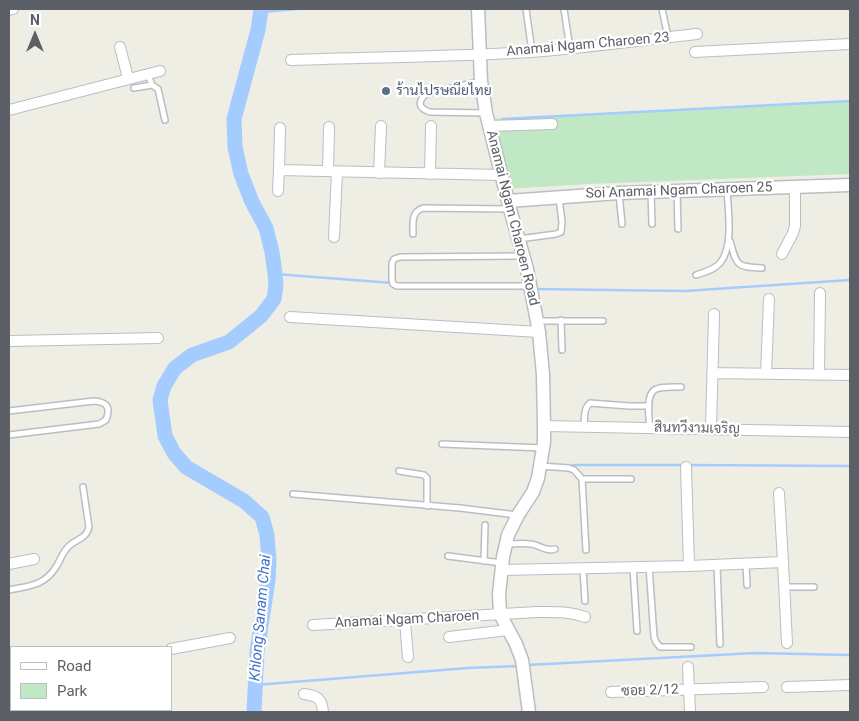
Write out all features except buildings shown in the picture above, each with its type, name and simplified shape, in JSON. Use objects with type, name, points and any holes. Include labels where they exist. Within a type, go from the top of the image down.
[{"type":"street","points":[[9,10],[13,9]]},
{"type":"street","name":"Anamai Ngam Charoen Road","points":[[478,9],[481,81],[501,175],[531,286],[538,326],[543,375],[544,426],[540,466],[533,492],[508,535],[499,594],[500,614],[522,660],[529,712]]},
{"type":"street","name":"Anamai Ngam Charoen 23","points":[[291,60],[532,52],[697,34]]},
{"type":"street","points":[[695,52],[850,44]]},
{"type":"street","points":[[120,46],[128,78]]},
{"type":"street","points":[[9,110],[160,71]]},
{"type":"street","points":[[488,120],[552,124]]},
{"type":"street","points":[[379,172],[381,126]]},
{"type":"street","points":[[430,174],[431,126]]},
{"type":"street","points":[[329,127],[334,237]]},
{"type":"street","points":[[278,191],[280,128]]},
{"type":"street","points":[[279,170],[501,175]]},
{"type":"street","name":"Soi Anamai Ngam Charoen 25","points":[[509,205],[558,197],[619,193],[850,185]]},
{"type":"street","points":[[782,254],[795,226],[795,187]]},
{"type":"street","points":[[819,375],[820,293]]},
{"type":"street","points":[[766,374],[769,299]]},
{"type":"street","points":[[711,429],[714,314]]},
{"type":"street","points":[[290,317],[538,326]]},
{"type":"street","points":[[9,341],[158,338]]},
{"type":"street","points":[[712,373],[850,375]]},
{"type":"street","name":"สินทวีงามเจริญ","points":[[544,426],[850,432]]},
{"type":"street","points":[[686,468],[689,566]]},
{"type":"street","points":[[779,493],[788,643]]},
{"type":"street","points":[[9,564],[34,559]]},
{"type":"street","points":[[502,566],[583,568],[783,562]]},
{"type":"street","name":"Anamai Ngam Charoen","points":[[313,625],[561,612],[574,613],[585,617]]},
{"type":"street","points":[[405,620],[408,657]]},
{"type":"street","points":[[449,637],[508,630]]},
{"type":"street","points":[[172,649],[230,638]]},
{"type":"street","points":[[688,667],[690,712]]},
{"type":"street","points":[[787,688],[850,685]]},
{"type":"street","name":"ซอย 2/12","points":[[612,692],[763,686]]},
{"type":"street","points":[[304,694],[314,695],[320,700],[323,712]]},
{"type":"lane","points":[[526,9],[532,52]]},
{"type":"lane","points":[[564,9],[570,49]]},
{"type":"lane","points":[[662,9],[668,38]]},
{"type":"lane","points":[[148,74],[152,85],[158,89],[165,120]]},
{"type":"lane","points":[[481,81],[426,94],[420,103],[421,108],[425,111],[488,120]]},
{"type":"lane","points":[[134,88],[152,85]]},
{"type":"lane","points":[[696,276],[714,268],[721,262],[728,245],[727,189]]},
{"type":"lane","points":[[677,191],[678,229]]},
{"type":"lane","points":[[651,192],[652,224]]},
{"type":"lane","points":[[619,193],[622,224]]},
{"type":"lane","points":[[519,239],[561,232],[562,222],[558,197]]},
{"type":"lane","points":[[413,234],[414,213],[423,208],[509,205]]},
{"type":"lane","points":[[729,236],[738,264],[762,268]]},
{"type":"lane","points":[[524,256],[400,257],[394,259],[392,263],[392,280],[393,284],[397,286],[531,286]]},
{"type":"lane","points":[[538,326],[561,320],[603,321]]},
{"type":"lane","points":[[561,320],[562,350]]},
{"type":"lane","points":[[650,428],[650,395],[656,388],[681,387]]},
{"type":"lane","points":[[9,411],[94,401],[101,402],[108,409],[106,420],[99,424],[9,435]]},
{"type":"lane","points":[[584,427],[585,410],[590,404],[649,406]]},
{"type":"lane","points":[[442,444],[543,448]]},
{"type":"lane","points":[[540,466],[569,468],[574,470],[582,479],[586,550]]},
{"type":"lane","points":[[399,472],[424,475],[428,478],[427,506]]},
{"type":"lane","points":[[582,479],[631,479]]},
{"type":"lane","points":[[9,590],[40,583],[49,577],[66,548],[71,543],[84,537],[88,532],[89,527],[83,487]]},
{"type":"lane","points":[[294,494],[518,515]]},
{"type":"lane","points":[[484,561],[485,525]]},
{"type":"lane","points":[[506,544],[533,544],[545,550],[555,549]]},
{"type":"lane","points":[[448,556],[484,561],[502,566]]},
{"type":"lane","points":[[746,564],[747,585]]},
{"type":"lane","points":[[717,565],[720,644]]},
{"type":"lane","points":[[649,566],[652,624],[656,642],[660,647],[691,647]]},
{"type":"lane","points":[[633,567],[637,631]]},
{"type":"lane","points":[[583,568],[585,601]]},
{"type":"lane","points":[[784,587],[814,587]]},
{"type":"green space","points":[[850,101],[850,174],[505,189],[487,119]]},
{"type":"waterway","name":"Khlong Sanam Chai","points":[[254,712],[257,652],[268,580],[269,560],[267,535],[262,517],[244,501],[186,467],[174,453],[165,436],[160,400],[164,386],[175,368],[192,355],[229,342],[261,316],[274,299],[275,274],[266,228],[252,202],[241,174],[235,147],[234,119],[258,30],[261,9]]},
{"type":"waterway","points":[[261,12],[298,9]]},
{"type":"waterway","points":[[502,119],[850,101]]},
{"type":"waterway","points":[[275,274],[406,284]]},
{"type":"waterway","points":[[534,289],[685,291],[850,280]]},
{"type":"waterway","points":[[486,288],[526,289]]},
{"type":"waterway","points":[[573,465],[684,465]]},
{"type":"waterway","points":[[689,465],[850,466]]},
{"type":"waterway","points":[[527,665],[755,653],[850,655]]},
{"type":"waterway","points":[[255,685],[468,668],[519,666]]},
{"type":"place","name":"ร้านไปรษณียไทย","points":[[386,91]]}]
